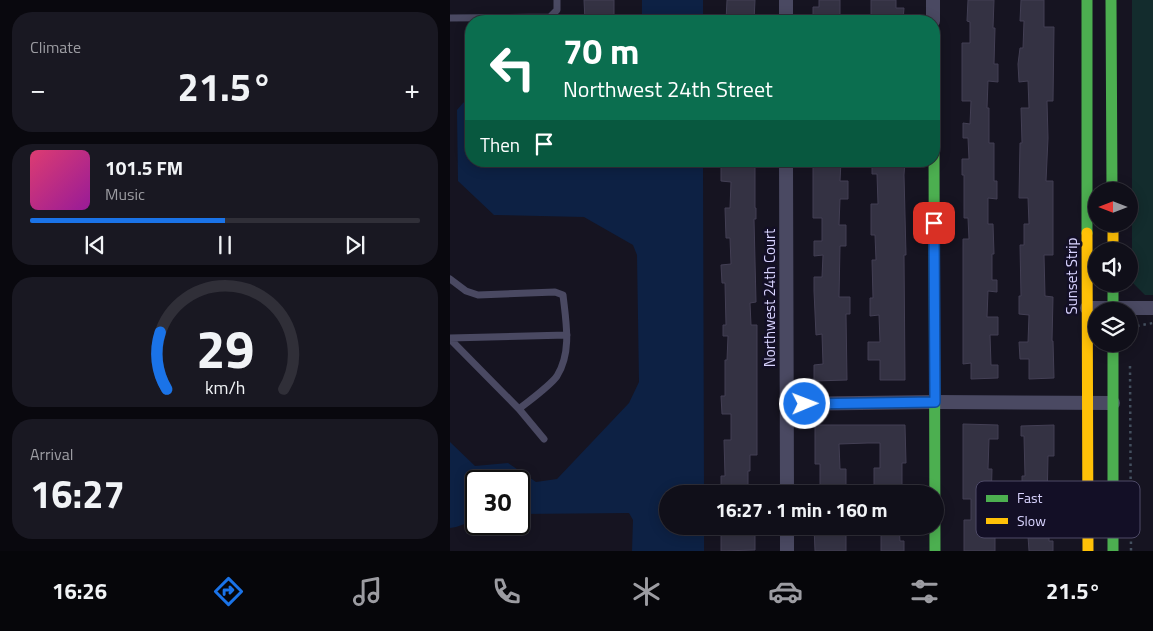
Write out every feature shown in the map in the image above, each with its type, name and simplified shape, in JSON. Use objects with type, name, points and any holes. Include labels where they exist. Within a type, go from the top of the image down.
[{"type":"street","points":[[786,0],[786,15]]},
{"type":"street","points":[[933,0],[933,15]]},
{"type":"street","name":"Sunset Strip","points":[[1087,0],[1088,481]]},
{"type":"street","points":[[1111,0],[1112,182]]},
{"type":"street","name":"Northwest 24th Court","points":[[786,167],[786,485]]},
{"type":"street","points":[[934,167],[935,551]]},
{"type":"street","points":[[1138,309],[1153,308]]},
{"type":"street","points":[[1113,352],[1113,481]]},
{"type":"street","points":[[786,404],[935,402],[1112,403]]},
{"type":"street","points":[[787,535],[787,551]]},
{"type":"street","name":"Sunset Strip","points":[[1088,538],[1088,551]]},
{"type":"street","points":[[1113,538],[1113,551]]},
{"type":"lane","points":[[554,15],[557,10],[557,0]]},
{"type":"lane","points":[[450,18],[465,18]]},
{"type":"lane","points":[[450,280],[478,295],[555,292],[563,295],[567,335],[564,359],[556,377],[519,409]]},
{"type":"lane","points":[[450,338],[567,335]]},
{"type":"lane","points":[[450,338],[519,409],[544,440]]},
{"type":"path","points":[[1138,326],[1153,323]]},
{"type":"path","points":[[1130,366],[1131,481]]},
{"type":"path","points":[[1131,538],[1131,551]]},
{"type":"green space","points":[[1132,0],[1153,0],[1153,295],[1145,295],[1138,288],[1138,242],[1132,242],[1132,232],[1138,232],[1138,182],[1132,182]]},
{"type":"water","points":[[642,0],[703,0],[703,15],[642,15]]},
{"type":"water","points":[[465,101],[465,167],[703,167],[704,485],[659,485],[659,535],[704,535],[704,551],[632,551],[633,520],[629,513],[530,514],[530,478],[536,482],[557,479],[629,403],[639,382],[637,255],[633,245],[584,217],[494,215],[458,181],[457,110]]},
{"type":"water","points":[[450,442],[475,466],[508,463],[518,470],[465,470],[465,524],[450,528]]},
{"type":"building","points":[[584,0],[614,0],[614,15],[585,15]]},
{"type":"building","points":[[727,0],[755,0],[754,15],[726,15]]},
{"type":"building","points":[[819,0],[840,0],[840,15],[813,15],[813,7],[819,7]]},
{"type":"building","points":[[871,0],[896,0],[896,8],[904,8],[903,15],[871,15]]},
{"type":"building","points":[[968,0],[994,0],[994,64],[998,64],[998,82],[988,81],[987,108],[989,108],[989,143],[994,143],[994,181],[997,181],[997,199],[988,198],[988,224],[993,224],[994,254],[992,254],[992,280],[997,280],[997,292],[988,291],[987,317],[998,317],[998,335],[990,335],[991,365],[998,365],[998,378],[971,379],[971,363],[963,364],[963,239],[969,239],[968,218],[964,218],[962,159],[969,159],[968,138],[963,138],[963,123],[970,124],[971,101],[962,101],[962,43],[970,43],[970,22],[967,21]]},
{"type":"building","points":[[1021,0],[1044,0],[1044,27],[1054,27],[1053,101],[1047,101],[1046,181],[1053,181],[1053,255],[1044,255],[1045,296],[1053,297],[1052,341],[1054,378],[1029,379],[1029,359],[1020,359],[1019,342],[1028,342],[1029,315],[1019,314],[1019,296],[1021,296],[1020,245],[1024,245],[1024,224],[1029,224],[1028,198],[1019,198],[1020,143],[1022,143],[1021,108],[1029,108],[1028,81],[1019,82],[1018,64],[1020,48],[1023,48],[1024,21],[1020,21]]},
{"type":"building","points":[[721,167],[755,167],[756,302],[750,303],[751,325],[757,325],[757,455],[750,455],[748,485],[721,485],[721,476],[725,476],[724,440],[731,440],[731,414],[722,414],[721,396],[725,396],[725,360],[727,360],[728,336],[723,336],[723,325],[726,325],[725,283],[722,283],[721,265],[731,264],[730,238],[726,238],[725,208],[730,208],[731,182],[721,181]]},
{"type":"building","points":[[813,167],[841,167],[840,181],[848,181],[848,199],[840,199],[839,225],[846,225],[846,246],[840,246],[839,297],[850,297],[850,314],[846,314],[847,380],[814,381],[814,365],[823,364],[822,334],[816,335],[814,277],[822,277],[823,255],[814,256],[814,241],[822,241],[822,218],[813,218]]},
{"type":"building","points":[[872,167],[905,167],[905,380],[880,380],[880,360],[868,360],[868,342],[880,342],[879,315],[870,316],[870,298],[873,298],[872,260],[876,260],[875,235],[871,235],[871,204],[878,204],[877,174],[872,174]]},
{"type":"building","points":[[963,424],[998,425],[998,439],[989,439],[988,469],[992,469],[992,481],[976,481],[976,538],[995,538],[995,551],[964,551],[964,520],[971,520],[971,499],[963,499]]},
{"type":"building","points":[[815,425],[905,425],[906,463],[902,463],[902,485],[874,485],[874,468],[880,468],[880,443],[839,444],[840,469],[846,469],[846,485],[820,485],[820,464],[815,464]]},
{"type":"building","points":[[1054,425],[1054,456],[1048,456],[1047,481],[1022,481],[1022,476],[1025,476],[1024,436],[1021,436],[1021,426]]},
{"type":"building","points":[[721,535],[755,535],[755,550],[721,551]]},
{"type":"building","points":[[814,535],[846,535],[846,551],[815,551]]},
{"type":"building","points":[[881,535],[900,535],[900,541],[904,541],[904,551],[881,551]]},
{"type":"building","points":[[1028,538],[1049,538],[1049,541],[1053,541],[1053,551],[1029,551]]},
{"type":"traffic: fast","points":[[1087,0],[1087,233]]},
{"type":"traffic: fast","points":[[1111,0],[1112,182]]},
{"type":"traffic: fast","points":[[934,167],[935,551]]},
{"type":"traffic: fast","points":[[1113,292],[1113,302]]},
{"type":"traffic: fast","points":[[1113,352],[1113,481]]},
{"type":"traffic: fast","points":[[1113,538],[1113,551]]},
{"type":"traffic: slow","points":[[1113,232],[1113,242]]},
{"type":"traffic: slow","points":[[1087,233],[1088,481]]},
{"type":"traffic: slow","points":[[1088,538],[1088,551]]},
{"type":"route","points":[[805,404],[935,402],[934,223]]}]
